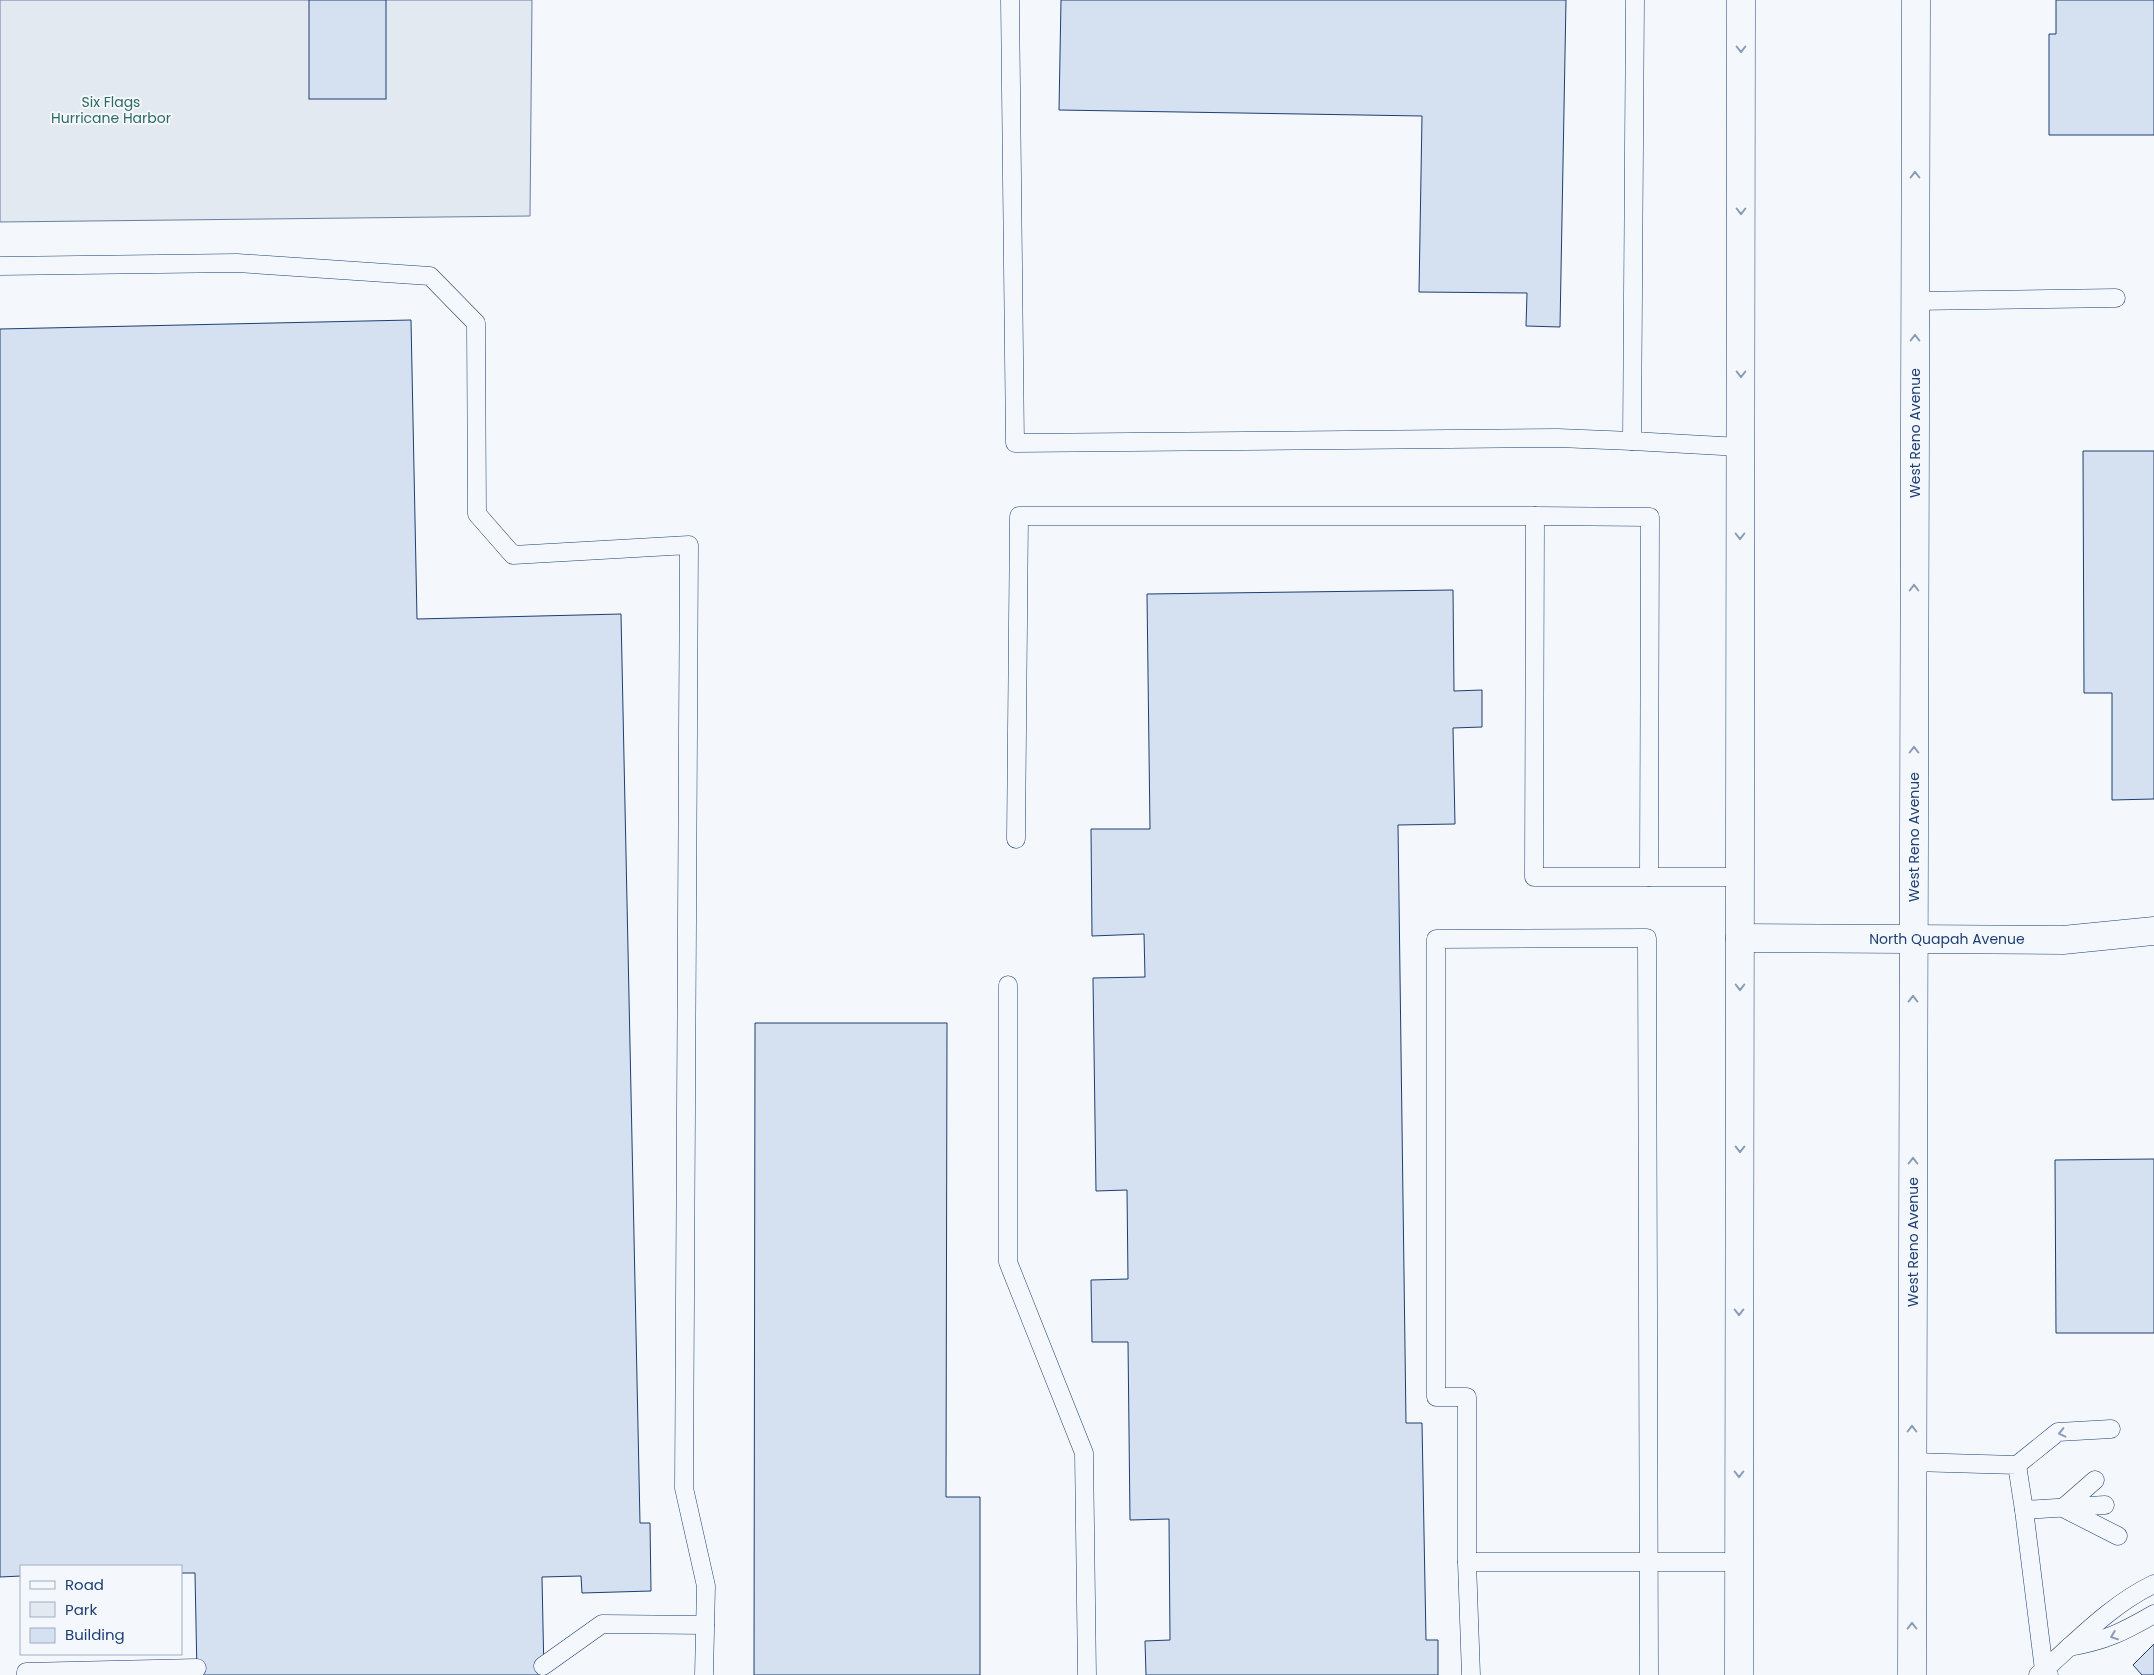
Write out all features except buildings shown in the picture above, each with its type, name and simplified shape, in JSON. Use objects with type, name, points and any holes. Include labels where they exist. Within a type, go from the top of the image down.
[{"type":"main road","points":[[1739,1675],[1741,0]]},
{"type":"main road","name":"West Reno Avenue","points":[[1912,1675],[1916,0]]},
{"type":"main road","name":"North Quapah Avenue","points":[[1740,938],[2063,940],[2154,931]]},
{"type":"lane","points":[[1010,0],[1015,443],[1558,438],[1740,447]]},
{"type":"lane","points":[[1632,442],[1635,0]]},
{"type":"lane","points":[[0,266],[237,263],[430,276],[476,323],[478,514],[513,555],[689,545],[684,1488],[706,1586],[704,1675]]},
{"type":"lane","points":[[1915,301],[2116,298]]},
{"type":"lane","points":[[1016,839],[1019,516],[1650,517],[1649,877]]},
{"type":"lane","points":[[1535,516],[1534,877],[1740,877]]},
{"type":"lane","points":[[1471,1675],[1467,1562],[1467,1397],[1436,1397],[1436,939],[1648,938],[1649,1675]]},
{"type":"lane","points":[[1008,985],[1008,1262],[1084,1453],[1087,1675]]},
{"type":"lane","points":[[1912,1462],[2017,1465],[2058,1432],[2110,1428]]},
{"type":"lane","points":[[2017,1465],[2044,1673]]},
{"type":"lane","points":[[2063,1508],[2096,1480]]},
{"type":"lane","points":[[2024,1510],[2105,1505]]},
{"type":"lane","points":[[2063,1508],[2118,1536]]},
{"type":"lane","points":[[1467,1562],[1739,1562]]},
{"type":"lane","points":[[2044,1673],[2121,1602],[2154,1584]]},
{"type":"lane","points":[[2069,1648],[2098,1642],[2122,1633],[2154,1614]]},
{"type":"lane","points":[[543,1666],[602,1624],[705,1625]]},
{"type":"lane","points":[[26,1675],[26,1672],[197,1668]]},
{"type":"green space","name":"Six Flags Hurricane Harbor","points":[[0,0],[532,0],[530,216],[0,222]]}]
